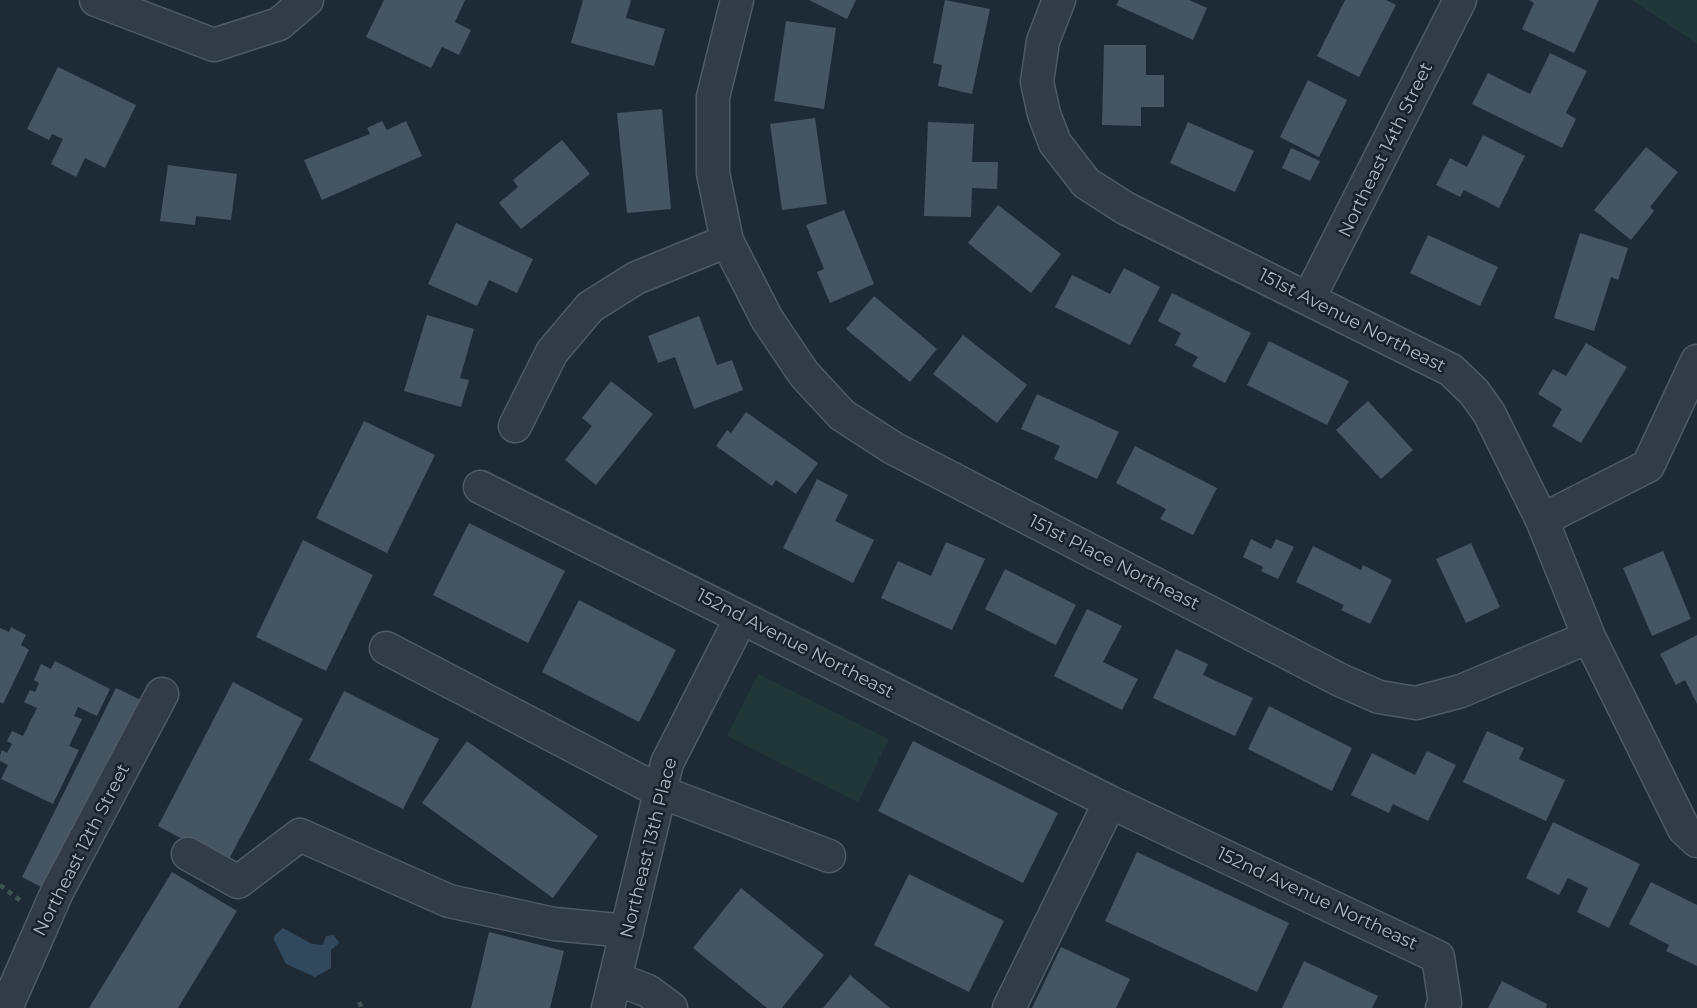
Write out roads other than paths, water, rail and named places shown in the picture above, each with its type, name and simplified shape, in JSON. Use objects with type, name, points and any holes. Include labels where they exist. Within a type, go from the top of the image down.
[{"type":"street","points":[[96,0],[214,45],[279,24],[307,0]]},
{"type":"street","points":[[515,426],[552,352],[590,307],[636,278],[727,241],[713,173],[713,97],[737,0]]},
{"type":"street","name":"151st Avenue Northeast","points":[[1059,0],[1043,41],[1037,82],[1044,114],[1055,143],[1086,183],[1451,370],[1489,413],[1542,520],[1588,638],[1684,829],[1697,841]]},
{"type":"street","name":"Northeast 14th Street","points":[[1309,298],[1460,0]]},
{"type":"street","name":"151st Place Northeast","points":[[727,241],[767,320],[804,374],[842,415],[893,448],[1340,680],[1379,697],[1416,704],[1461,691],[1588,638]]},
{"type":"street","points":[[1542,520],[1648,466],[1697,361]]},
{"type":"street","name":"152nd Avenue Northeast","points":[[480,487],[1110,802],[1438,957],[1445,1003],[1442,1008]]},
{"type":"street","name":"Northeast 13th Place","points":[[613,994],[667,763],[741,618]]},
{"type":"street","points":[[386,648],[661,792],[829,856]]},
{"type":"street","name":"Northeast 12th Street","points":[[6,1008],[57,892],[162,694]]},
{"type":"street","points":[[1009,1008],[1110,802]]},
{"type":"street","points":[[188,854],[238,883],[300,835],[449,901],[554,924],[627,931]]},
{"type":"street","points":[[613,994],[648,991],[671,1008]]},
{"type":"water","points":[[283,928],[312,944],[323,945],[326,936],[334,935],[339,943],[331,950],[331,968],[315,977],[286,964],[274,940],[274,936]]}]
